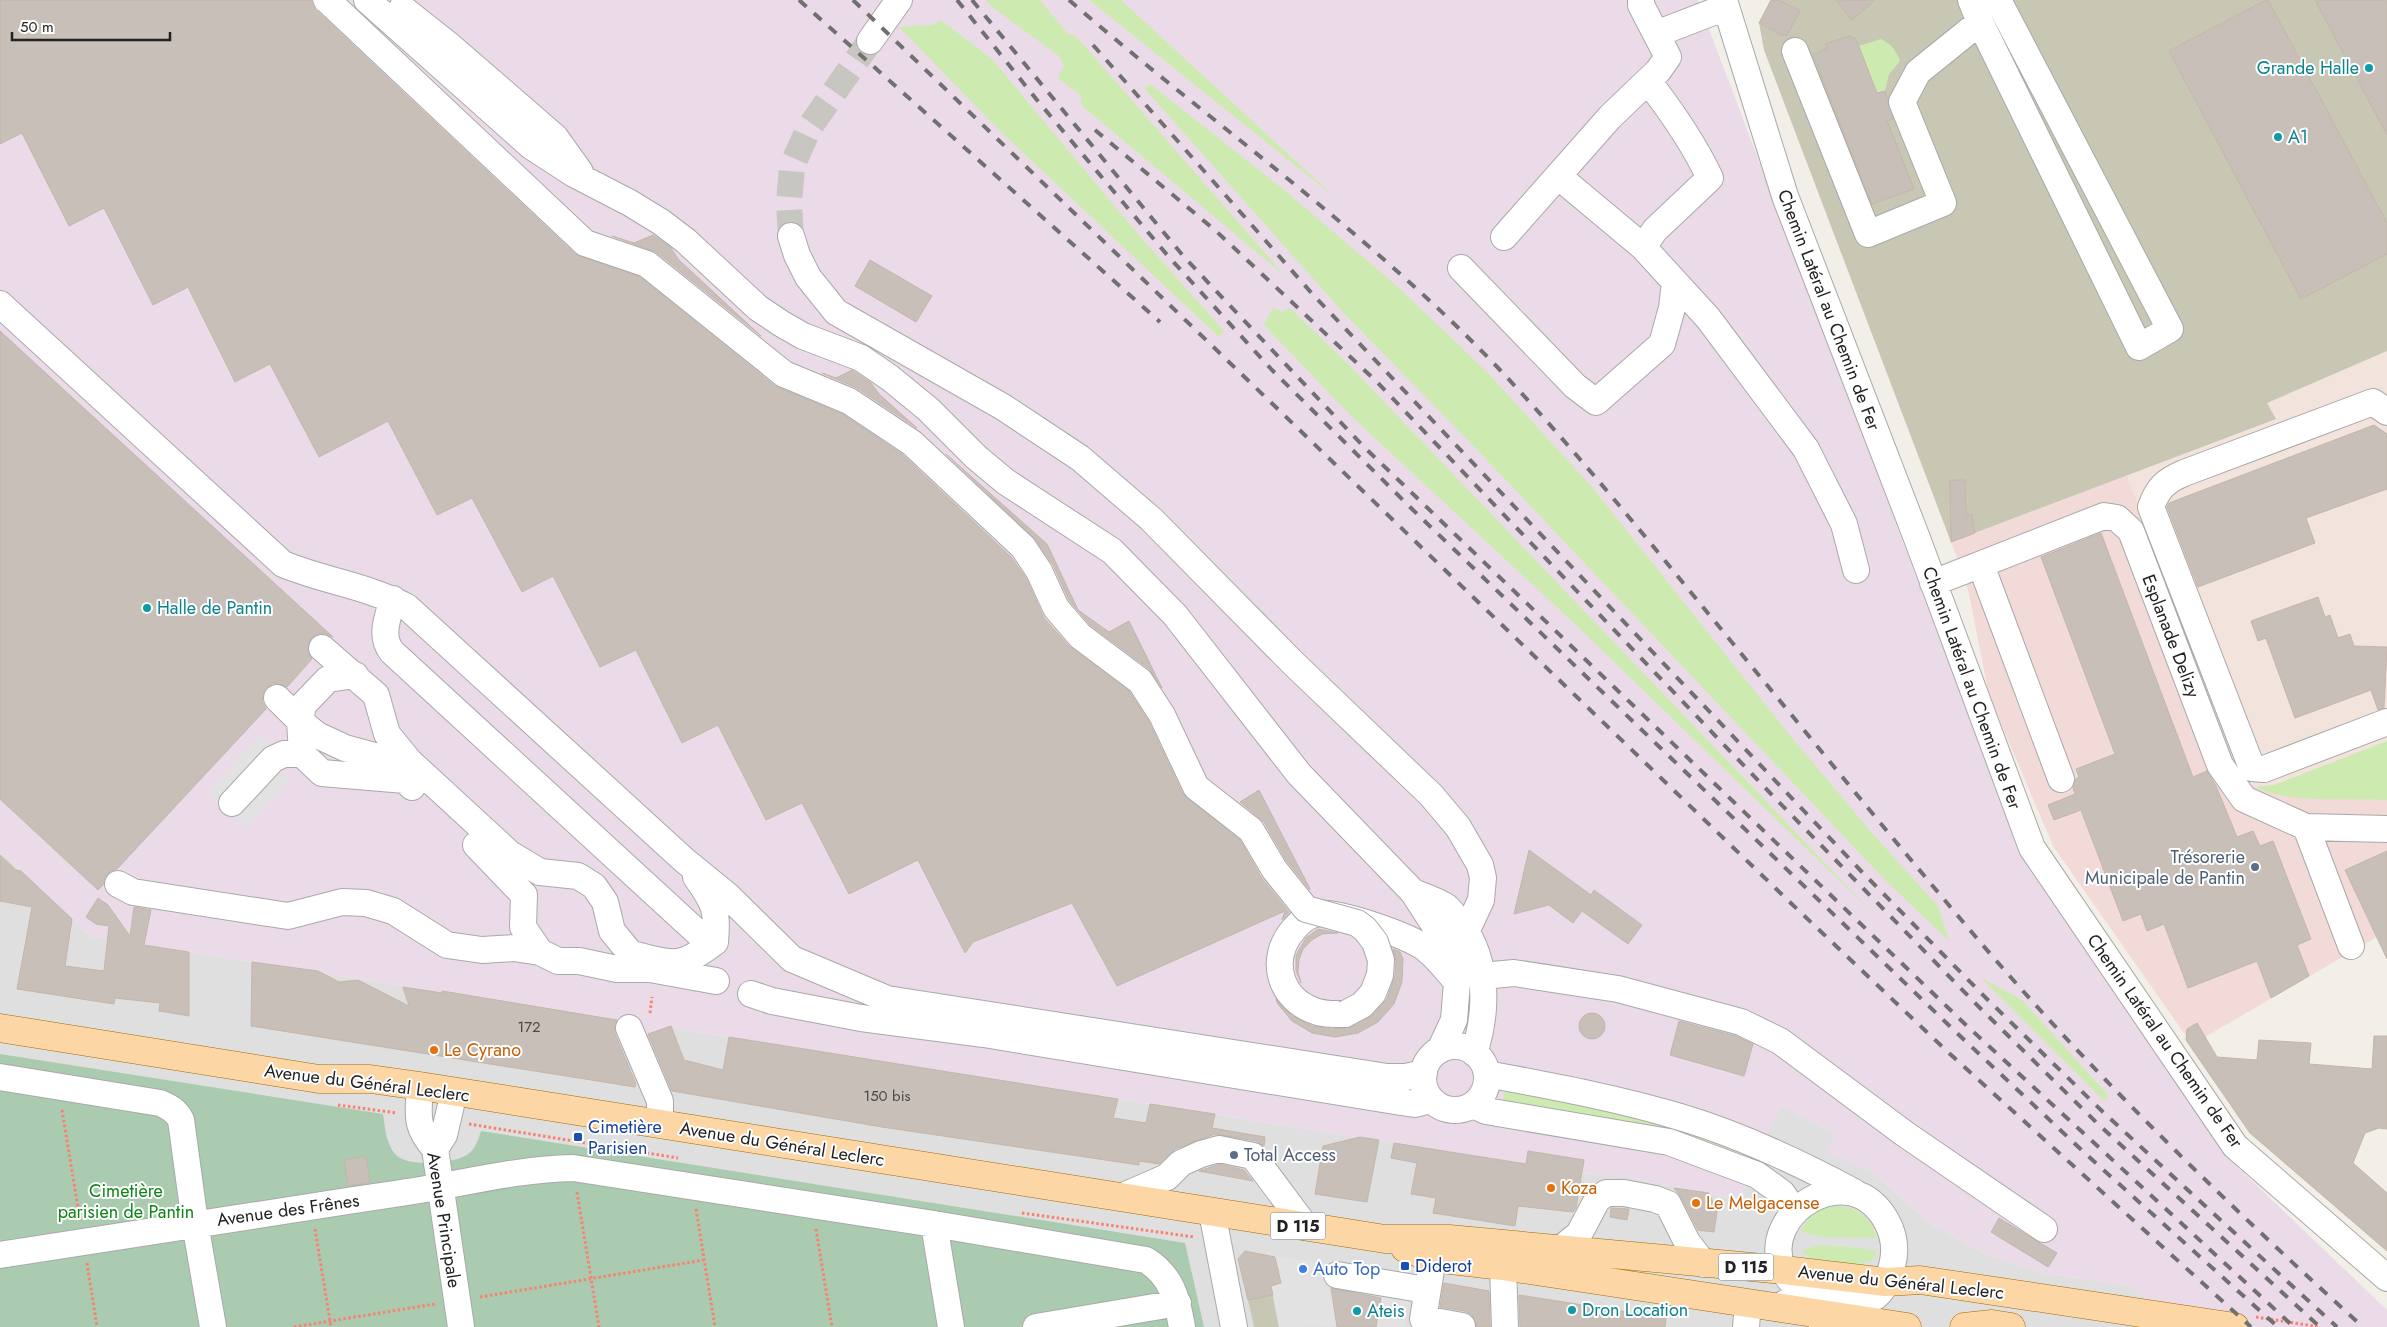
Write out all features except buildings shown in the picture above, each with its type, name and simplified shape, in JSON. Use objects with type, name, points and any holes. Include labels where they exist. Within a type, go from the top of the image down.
[{"type":"main road","name":"Avenue du Général Leclerc","points":[[0,1028],[319,1079],[370,1079],[420,1086],[1385,1239],[1449,1239],[1558,1251],[1784,1270],[1886,1282],[1912,1280],[1934,1282],[2235,1327]]},
{"type":"main road","name":"Avenue du Général Leclerc","points":[[1385,1239],[1416,1253],[1433,1258],[1503,1266],[1747,1315],[1778,1308],[1823,1321],[1907,1327]]},
{"type":"main road","points":[[1964,1327],[1992,1324],[2011,1327]]},
{"type":"street","points":[[327,0],[585,243],[648,264],[784,374],[849,401],[912,443],[1023,547],[1040,571],[1056,608],[1080,636],[1140,682],[1162,715],[1196,787],[1251,830],[1274,869],[1306,909],[1344,918],[1365,929],[1375,942],[1381,960],[1380,975],[1373,993],[1362,1005],[1346,1014],[1326,1014],[1312,1010],[1298,1002],[1287,992],[1281,980],[1279,962],[1282,947],[1290,933],[1301,921],[1314,914],[1325,914],[1357,921],[1398,934],[1425,948],[1470,979],[1514,973],[1618,989],[1741,1022],[1780,1041],[1905,1134],[2044,1229]]},
{"type":"street","points":[[367,0],[531,146],[584,179],[661,222],[686,241],[758,308],[782,324],[803,336],[860,358],[890,378],[928,409],[976,457],[1006,482],[1112,551],[1174,615],[1299,774],[1413,892],[1444,940],[1453,960],[1470,979],[1483,1004],[1481,1063],[1484,1094],[1473,1105],[1464,1109],[1449,1110],[1431,1100],[1424,1087],[1424,1073],[1429,1060],[1440,1050],[1454,1020],[1470,979],[1475,946],[1467,930],[1446,906],[1413,892]]},
{"type":"street","points":[[392,0],[450,46],[555,136],[584,179]]},
{"type":"street","points":[[870,41],[899,0]]},
{"type":"street","points":[[1504,237],[1610,117],[1648,81],[1668,57],[1640,0]]},
{"type":"street","points":[[1795,51],[1868,234],[1943,203],[1902,102],[1918,72],[1976,11],[2139,347],[2170,329],[1998,0]]},
{"type":"street","points":[[1656,34],[1725,3]]},
{"type":"street","name":"Chemin Latéral au Chemin de Fer","points":[[1725,3],[1785,196],[2032,848],[2235,1146],[2387,1278]]},
{"type":"street","points":[[1643,247],[1655,230],[1710,178],[1695,148],[1676,117],[1648,81]]},
{"type":"street","points":[[1558,176],[1643,247],[1708,318],[1806,449],[1844,524],[1856,570]]},
{"type":"street","points":[[791,236],[797,255],[808,277],[836,312],[1003,407],[1080,458],[1151,519],[1293,663],[1431,795],[1458,828],[1480,865],[1483,878],[1482,900],[1467,930]]},
{"type":"street","points":[[1461,268],[1575,386],[1596,402],[1662,344],[1672,308],[1675,282]]},
{"type":"street","points":[[0,304],[283,564],[321,578],[392,599],[413,612],[684,860],[727,895],[792,959],[872,994],[903,1003],[989,1013],[1387,1077],[1406,1077],[1424,1073]]},
{"type":"street","points":[[2387,412],[2372,402],[2184,473],[2167,481],[2158,490],[2150,508],[2252,768],[2264,769],[2387,722]]},
{"type":"street","name":"Esplanade Delizy","points":[[1932,582],[1981,565],[2104,516],[2117,518],[2131,531],[2220,765],[2244,799],[2306,827],[2387,829]]},
{"type":"street","points":[[1981,565],[2061,779]]},
{"type":"street","points":[[392,599],[384,634],[386,644],[392,652],[698,933],[715,942]]},
{"type":"street","points":[[322,648],[376,695],[387,734],[409,761],[510,854],[540,872],[578,876],[594,886],[605,902],[612,931],[631,954],[674,963],[683,963],[695,957],[733,928],[756,929],[766,935],[777,953],[776,970],[769,984],[751,994]]},
{"type":"street","points":[[355,675],[328,679],[303,705],[300,721],[302,754],[322,773],[405,780]]},
{"type":"street","points":[[276,698],[317,735],[344,748],[382,758],[485,853],[524,895],[522,927],[540,952]]},
{"type":"street","points":[[232,803],[273,760],[284,754],[302,754]]},
{"type":"street","points":[[2306,827],[2351,946]]},
{"type":"street","points":[[684,860],[712,900],[717,917],[715,942],[710,962],[716,981]]},
{"type":"street","points":[[524,902],[556,873]]},
{"type":"street","points":[[118,884],[133,892],[288,916],[342,902],[366,903],[392,910],[447,945],[482,950],[514,948],[540,952],[558,961],[577,960],[616,969],[650,969],[716,981],[731,993],[751,994],[772,1001],[861,1018],[984,1034],[1401,1102],[1415,1104],[1431,1100]]},
{"type":"street","points":[[577,960],[596,948],[612,931]]},
{"type":"street","points":[[629,1028],[660,1102],[660,1124]]},
{"type":"street","points":[[1440,1050],[1455,1046],[1481,1063],[1681,1117],[1768,1149],[1857,1194],[1878,1208],[1890,1227],[1894,1252],[1886,1282],[1876,1297],[1863,1302],[1802,1293],[1778,1308]]},
{"type":"street","points":[[0,1077],[160,1103],[170,1107],[181,1120],[194,1224],[213,1327]]},
{"type":"street","name":"Avenue Principale","points":[[420,1086],[418,1116],[421,1131],[436,1149],[461,1327]]},
{"type":"street","points":[[436,1149],[444,1135],[454,1092]]},
{"type":"street","points":[[1473,1105],[1486,1111],[1669,1142],[1757,1175],[1782,1193],[1795,1212]]},
{"type":"street","points":[[1122,1197],[1167,1177],[1181,1163],[1218,1149],[1253,1156],[1306,1227]]},
{"type":"street","name":"Avenue des Frênes","points":[[0,1255],[311,1206],[441,1188],[547,1168],[573,1168],[934,1224],[1146,1260],[1166,1277],[1172,1287],[1180,1315]]},
{"type":"street","points":[[1823,1321],[1784,1270],[1779,1257],[1781,1239],[1785,1226],[1795,1212],[1812,1197],[1840,1191],[1857,1194]]},
{"type":"street","points":[[1558,1251],[1579,1234],[1598,1200],[1606,1193],[1624,1193],[1655,1199],[1668,1204],[1687,1242],[1704,1264]]},
{"type":"street","points":[[1212,1212],[1234,1327]]},
{"type":"street","points":[[934,1224],[951,1327]]},
{"type":"street","points":[[1433,1258],[1426,1290],[1423,1320],[1462,1326]]},
{"type":"street","points":[[1503,1266],[1505,1327]]},
{"type":"street","points":[[1337,1275],[1426,1290]]},
{"type":"street","points":[[1036,1327],[1180,1315]]},
{"type":"path","points":[[650,1013],[652,997]]},
{"type":"path","points":[[58,1086],[98,1327]]},
{"type":"path","points":[[330,1104],[418,1116]]},
{"type":"path","points":[[448,1121],[687,1160]]},
{"type":"path","points":[[573,1168],[598,1327]]},
{"type":"path","points":[[692,1186],[715,1327]]},
{"type":"path","points":[[812,1205],[832,1327]]},
{"type":"path","points":[[311,1206],[331,1327]]},
{"type":"path","points":[[1014,1212],[1201,1238]]},
{"type":"path","points":[[294,1327],[704,1260]]},
{"type":"shaded area","points":[[0,0],[1698,0],[2021,854],[2226,1156],[2387,1310],[2387,1327],[2177,1327],[2130,1286],[2046,1273],[1987,1254],[1931,1224],[1871,1170],[1828,1154],[1836,1134],[1781,1105],[1747,1171],[1746,1185],[1741,1195],[1730,1193],[1728,1197],[1626,1177],[1582,1173],[1584,1160],[1526,1164],[672,1028],[643,1035],[639,1024],[90,936],[0,851]]},
{"type":"shaded area","points":[[1771,0],[2387,0],[2387,351],[2267,403],[2276,419],[1951,542],[1764,50],[1759,23]]},
{"type":"shaded area","points":[[2387,351],[2387,747],[2264,790],[2257,788],[2246,782],[2235,764],[2127,475],[2275,419],[2267,403]]},
{"type":"shaded area","points":[[2127,475],[2239,772],[2387,798],[2387,853],[2383,853],[2345,870],[2377,937],[2205,1037],[2186,1036],[2053,846],[1989,695],[1969,594],[1963,572],[1951,542]]},
{"type":"shaded area","points":[[261,734],[277,749],[279,768],[290,779],[246,828],[208,793]]},
{"type":"shaded area","points":[[0,851],[90,936],[640,1024],[644,1035],[672,1028],[1526,1164],[1528,1151],[1584,1160],[1582,1173],[1626,1177],[1727,1197],[1747,1171],[1781,1105],[1836,1134],[1829,1154],[1871,1170],[1931,1224],[1987,1254],[2046,1273],[2130,1286],[2177,1327],[0,1327]]},
{"type":"shaded area","points":[[1275,1256],[1327,1264],[1333,1287],[1330,1287],[1336,1326],[1279,1327],[1271,1286],[1281,1283]]},
{"type":"shaded area","points":[[1273,1295],[1279,1327],[1254,1327],[1248,1300]]},
{"type":"shaded area","points":[[1381,1295],[1409,1299],[1405,1327],[1376,1327]]},
{"type":"green space","points":[[986,0],[1040,0],[1068,34],[1076,36],[1285,276],[1081,105],[1081,96],[1058,78],[1064,66],[1059,56],[992,7]]},
{"type":"green space","points":[[1089,0],[1121,0],[1337,199]]},
{"type":"green space","points":[[941,20],[992,59],[1143,240],[1224,331],[1219,337],[1000,131],[899,27],[933,25]]},
{"type":"green space","points":[[1881,39],[1893,48],[1900,61],[1889,74],[1885,91],[1877,93],[1859,46]]},
{"type":"green space","points":[[1150,84],[1283,189],[1397,286],[1487,372],[1592,487],[1789,734],[1872,833],[1938,906],[1949,941],[1887,882],[1484,457],[1340,309],[1144,88]]},
{"type":"green space","points":[[1273,307],[1282,312],[1290,308],[1348,364],[1873,913],[1577,626],[1350,415],[1264,325]]},
{"type":"green space","points":[[2387,741],[2387,800],[2302,798],[2270,793],[2255,787],[2274,785]]},
{"type":"green space","points":[[1980,977],[2022,1000],[2109,1096],[2104,1101]]},
{"type":"green space","name":"Cimetière parisien de Pantin","points":[[0,1054],[383,1114],[386,1135],[395,1154],[401,1158],[420,1163],[453,1160],[468,1154],[476,1144],[481,1131],[1185,1243],[1204,1327],[0,1327]]},
{"type":"green space","points":[[1510,1090],[1621,1107],[1758,1152],[1754,1160],[1707,1141],[1660,1127],[1503,1103],[1504,1093]]},
{"type":"green space","points":[[1831,1206],[1847,1207],[1860,1213],[1870,1223],[1877,1238],[1824,1237],[1801,1232],[1813,1215]]},
{"type":"green space","points":[[1818,1245],[1861,1248],[1877,1252],[1872,1261],[1857,1264],[1811,1259],[1802,1251]]},
{"type":"tunnel","points":[[791,236],[789,204],[792,166],[809,128],[870,41]]},
{"type":"railway","points":[[799,0],[1160,322]]},
{"type":"railway","points":[[853,0],[1797,909],[1950,1054],[2251,1327]]},
{"type":"railway","points":[[957,0],[1037,100],[1168,256],[1272,370],[1411,508],[1959,1035],[2088,1156],[2278,1327]]},
{"type":"railway","points":[[972,0],[1184,257],[1363,446],[1966,1025],[2294,1327]]},
{"type":"railway","points":[[1069,0],[1123,46],[1290,180],[1398,272],[1501,371],[1606,490],[1907,855],[2020,988],[2114,1089],[2163,1138],[2262,1234],[2363,1327]]},
{"type":"railway","points":[[1093,45],[1316,298],[1862,872],[1987,999],[2104,1113],[2337,1327]]},
{"type":"railway","points":[[1095,130],[1216,231],[1376,381],[1772,795],[1979,1007],[2098,1124],[2320,1327]]},
{"type":"place","name":"Grande Halle","points":[[2369,68]]},
{"type":"place","name":"A1","points":[[2278,137]]},
{"type":"place","name":"Halle de Pantin","points":[[147,608]]},
{"type":"place","name":"Trésorerie Municipale de Pantin","points":[[2255,867]]},
{"type":"place","name":"Le Cyrano","points":[[434,1050]]},
{"type":"place","name":"Cimetière Parisien","points":[[578,1137]]},
{"type":"place","name":"Total Access","points":[[1234,1155]]},
{"type":"place","name":"Koza","points":[[1551,1188]]},
{"type":"place","name":"Le Melgacense","points":[[1696,1203]]},
{"type":"place","name":"Diderot","points":[[1405,1266]]},
{"type":"place","name":"Auto Top","points":[[1303,1269]]},
{"type":"place","name":"Dron Location","points":[[1572,1310]]},
{"type":"place","name":"Ateis","points":[[1357,1311]]}]
